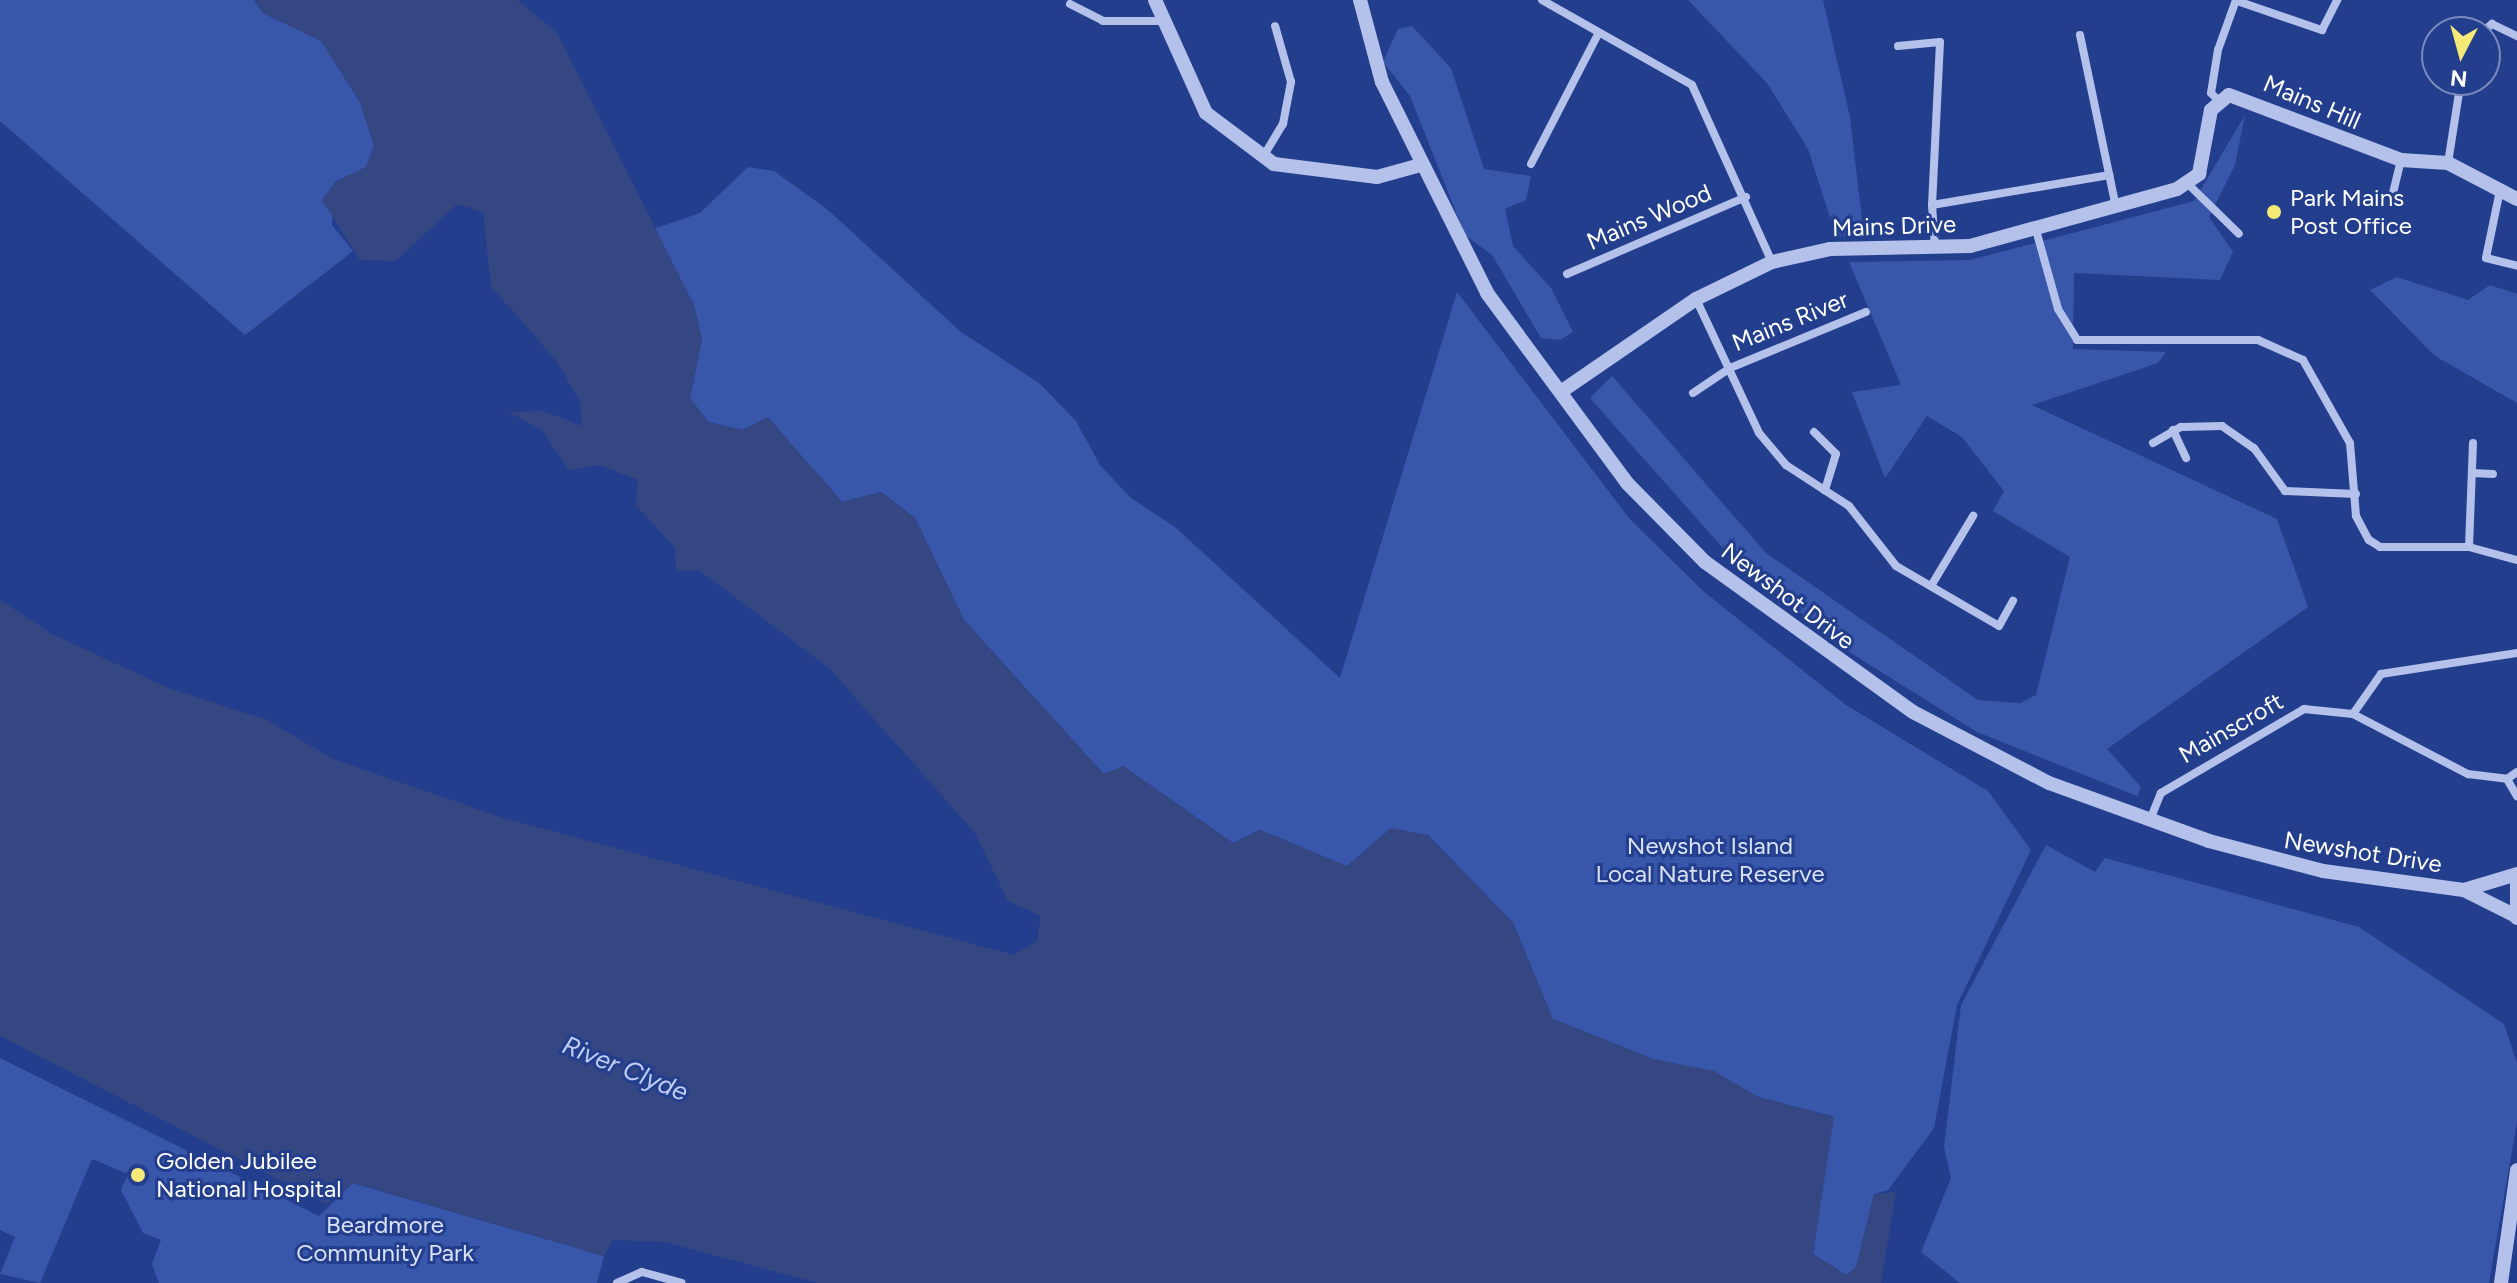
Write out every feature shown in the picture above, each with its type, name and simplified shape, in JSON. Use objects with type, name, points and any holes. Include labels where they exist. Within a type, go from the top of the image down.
[{"type":"street","points":[[1155,0],[1206,113],[1263,157],[1317,175],[1377,177],[1421,165]]},
{"type":"street","name":"Newshot Drive","points":[[1360,0],[1382,82],[1487,293],[1627,483],[1705,562],[1835,660],[1984,752],[2150,820],[2280,861],[2464,890],[2516,917]]},
{"type":"street","name":"Mains Wood","points":[[1542,0],[1692,85],[1746,197],[1772,262]]},
{"type":"street","points":[[2239,234],[2188,184],[2207,159],[2215,105],[2211,93],[2218,50],[2238,1],[2322,30],[2337,0]]},
{"type":"street","points":[[1070,4],[1103,21],[1166,21]]},
{"type":"street","points":[[1263,157],[1283,124],[1291,82],[1275,26]]},
{"type":"street","points":[[1531,164],[1598,34]]},
{"type":"street","points":[[2080,35],[2116,208]]},
{"type":"street","points":[[1898,46],[1940,42],[1932,205],[1935,247]]},
{"type":"street","name":"Mains Hill","points":[[2215,105],[2240,95],[2401,160],[2448,163],[2499,195],[2517,199]]},
{"type":"street","points":[[2448,163],[2458,96]]},
{"type":"street","points":[[2391,201],[2401,160]]},
{"type":"street","points":[[1932,205],[2109,175]]},
{"type":"street","name":"Mains Drive","points":[[1562,391],[1696,299],[1772,262],[1830,249],[1935,247],[2036,230],[2188,184]]},
{"type":"street","points":[[2499,195],[2486,258],[2517,266]]},
{"type":"street","name":"Mains Wood","points":[[1567,274],[1746,197]]},
{"type":"street","points":[[2036,230],[2058,309],[2077,340],[2258,340],[2303,360],[2350,443],[2360,529],[2380,547],[2469,547],[2517,560]]},
{"type":"street","name":"Mains River","points":[[1696,299],[1759,433],[1786,465],[1849,506],[1896,566],[1999,626],[2013,601]]},
{"type":"street","name":"Mains River","points":[[1693,393],[1730,368],[1866,312]]},
{"type":"street","points":[[2153,443],[2173,430],[2209,424],[2238,434],[2285,491],[2356,494]]},
{"type":"street","points":[[2173,430],[2186,458]]},
{"type":"street","points":[[1814,432],[1836,454],[1825,490]]},
{"type":"street","points":[[2469,547],[2473,443]]},
{"type":"street","points":[[2472,473],[2493,474]]},
{"type":"street","points":[[1931,586],[1973,516]]},
{"type":"street","points":[[2353,714],[2381,674],[2517,653]]},
{"type":"street","name":"Mainscroft","points":[[2150,820],[2161,793],[2304,709],[2353,714],[2468,774],[2507,779]]},
{"type":"street","points":[[2517,772],[2507,779],[2517,796]]},
{"type":"street","points":[[2516,917],[2517,875]]},
{"type":"street","name":"Newshot Drive","points":[[2464,890],[2517,875]]},
{"type":"street","points":[[2501,1283],[2517,1170]]},
{"type":"street","points":[[617,1283],[642,1272],[682,1283]]},
{"type":"green space","points":[[0,0],[254,0],[263,13],[321,41],[360,102],[374,146],[366,167],[335,182],[332,225],[353,251],[245,335],[0,121]]},
{"type":"green space","points":[[1688,0],[1823,0],[1850,117],[1864,237],[1836,236],[1808,149],[1767,83]]},
{"type":"green space","points":[[1412,26],[1451,68],[1484,169],[1531,176],[1526,200],[1505,209],[1513,246],[1551,288],[1573,332],[1560,340],[1541,338],[1492,255],[1465,235],[1410,96],[1383,62],[1398,29]]},
{"type":"green space","points":[[2245,115],[2235,165],[2209,217],[2233,252],[2220,280],[2074,273],[2073,349],[2166,352],[2158,363],[2032,405],[2277,519],[2308,607],[2107,749],[2141,787],[2137,796],[1977,732],[1843,648],[1721,546],[1590,398],[1612,376],[1766,553],[1978,700],[2020,703],[2036,695],[2070,557],[1993,511],[2004,491],[1962,437],[1927,416],[1885,478],[1852,392],[1901,385],[1849,262],[1970,260],[2194,201]]},
{"type":"green space","name":"Newshot Island Local Nature Reserve","points":[[748,167],[774,171],[828,210],[961,332],[1039,383],[1076,421],[1100,465],[1131,498],[1175,527],[1340,678],[1457,292],[1629,518],[1703,591],[1846,705],[1988,791],[2031,850],[1957,1005],[1934,1128],[1888,1190],[1874,1194],[1856,1267],[1846,1275],[1813,1254],[1832,1116],[1758,1097],[1714,1072],[1653,1059],[1553,1019],[1513,923],[1428,835],[1391,829],[1347,866],[1260,830],[1233,843],[1123,766],[1104,775],[964,620],[915,518],[881,492],[842,502],[768,418],[743,430],[708,422],[690,398],[702,339],[694,305],[653,229],[700,213]]},
{"type":"green space","points":[[2397,277],[2468,300],[2490,285],[2517,294],[2517,403],[2435,356],[2370,290]]},
{"type":"green space","points":[[2046,845],[2095,872],[2105,858],[2359,927],[2504,1024],[2517,1063],[2517,1122],[2489,1283],[1960,1283],[1921,1252],[1951,1178],[1944,1147],[1961,1005]]},
{"type":"green space","name":"Golden Jubilee National Hospital","points":[[0,1058],[319,1216],[353,1183],[604,1256],[597,1283],[159,1283],[152,1264],[161,1240],[143,1233],[121,1190],[128,1174],[92,1159],[40,1283],[0,1274],[15,1237],[0,1230]]},
{"type":"water","name":"River Clyde","points":[[254,0],[518,0],[557,33],[694,305],[702,339],[690,398],[708,422],[743,430],[768,417],[842,502],[881,492],[915,518],[964,620],[1104,774],[1123,766],[1233,843],[1260,830],[1347,866],[1391,828],[1427,835],[1513,923],[1553,1019],[1653,1059],[1714,1071],[1758,1097],[1834,1117],[1813,1254],[1846,1275],[1856,1267],[1874,1194],[1896,1192],[1881,1283],[818,1283],[665,1242],[613,1240],[604,1256],[354,1183],[326,1204],[0,1036],[0,600],[52,634],[166,687],[267,720],[333,759],[503,818],[1014,955],[1037,941],[1041,916],[1008,901],[975,833],[829,668],[699,570],[676,571],[675,548],[636,505],[638,480],[600,465],[569,470],[541,429],[508,412],[543,411],[582,426],[580,401],[557,362],[491,286],[483,212],[457,204],[396,261],[360,260],[322,200],[335,182],[366,167],[374,146],[360,102],[321,41],[263,13]]},
{"type":"place","name":"Park Mains Post Office","points":[[2274,212]]},
{"type":"place","name":"Golden Jubilee National Hospital","points":[[138,1175]]},
{"type":"park label","name":"Beardmore Community Park","points":[[385,1239]]}]
